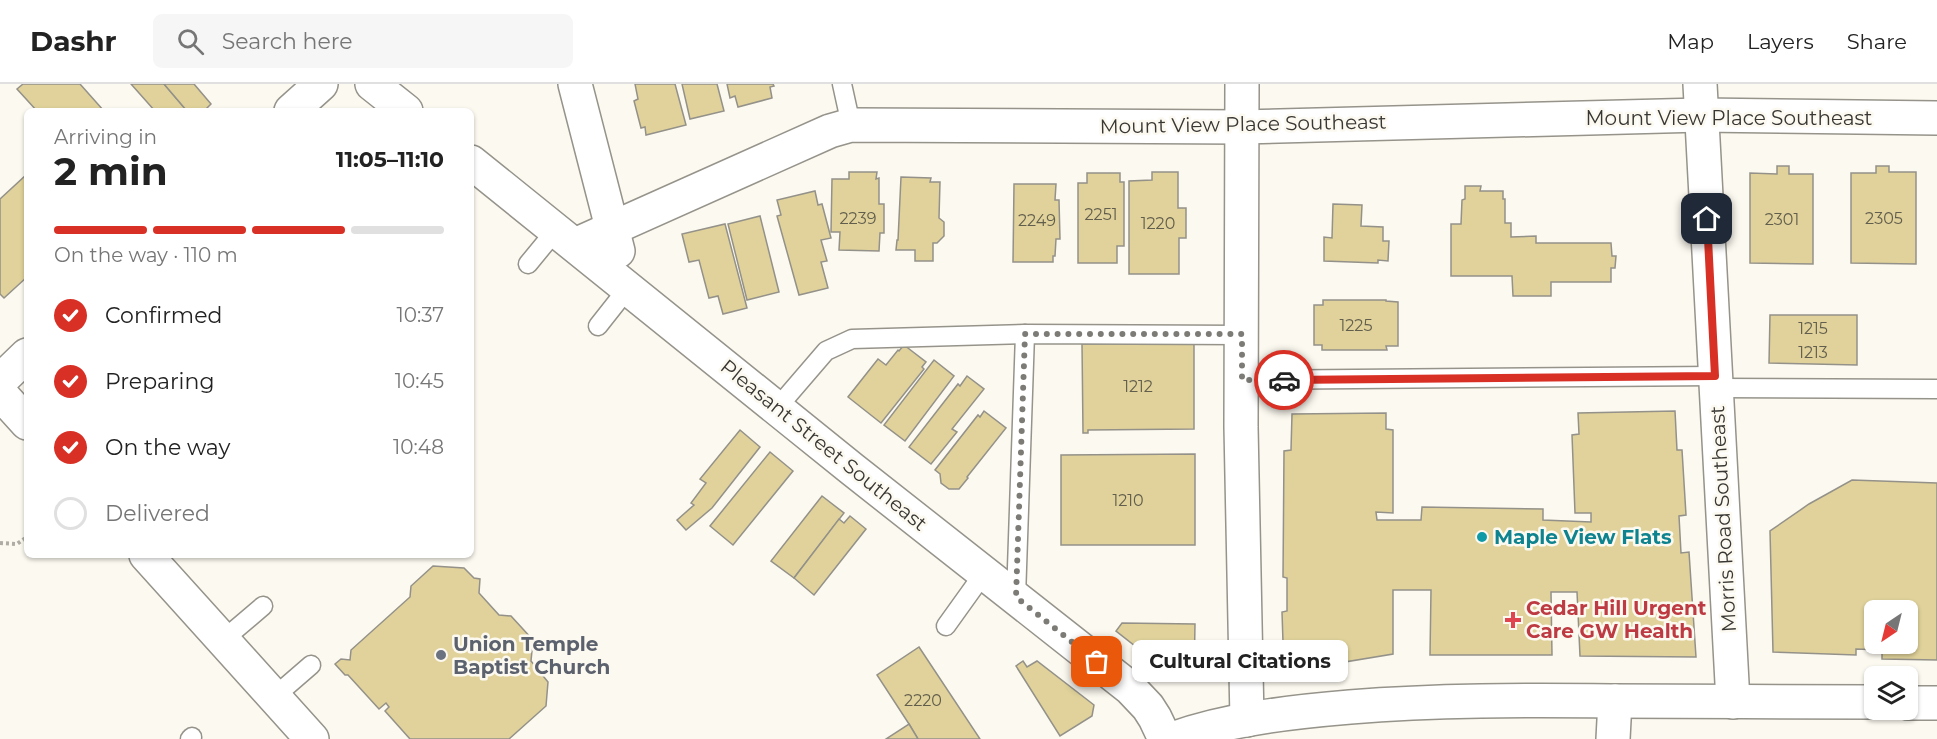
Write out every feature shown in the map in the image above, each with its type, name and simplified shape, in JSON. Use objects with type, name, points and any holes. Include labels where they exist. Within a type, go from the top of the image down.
[{"type":"street","points":[[294,108],[321,84]]},
{"type":"street","points":[[372,84],[402,108]]},
{"type":"street","points":[[574,84],[628,288]]},
{"type":"street","points":[[1242,84],[1242,380],[1246,720]]},
{"type":"street","name":"Mount View Place Southeast","points":[[565,238],[613,230],[830,131],[851,125],[1242,127],[1701,100],[1937,118]]},
{"type":"street","name":"Morris Road Southeast","points":[[1701,100],[1733,702]]},
{"type":"street","name":"Pleasant Street Southeast","points":[[474,164],[1130,688],[1148,707],[1165,739]]},
{"type":"street","points":[[0,381],[24,358]]},
{"type":"street","points":[[0,393],[24,420]]},
{"type":"street","points":[[149,558],[312,739]]},
{"type":"street","points":[[1172,739],[1246,720],[1328,709],[1403,703],[1477,700],[1864,702]]},
{"type":"street","points":[[1614,739],[1615,701]]},
{"type":"street","points":[[1918,703],[1937,703]]},
{"type":"lane","points":[[842,84],[851,125]]},
{"type":"lane","points":[[528,264],[565,238]]},
{"type":"lane","points":[[598,326],[628,288]]},
{"type":"lane","points":[[777,408],[826,351],[852,339],[1025,334],[1242,334]]},
{"type":"lane","points":[[1016,597],[1025,334]]},
{"type":"lane","points":[[1242,380],[1715,382],[1937,389]]},
{"type":"lane","points":[[946,626],[984,573]]},
{"type":"lane","points":[[223,640],[263,606]]},
{"type":"lane","points":[[274,698],[311,664]]},
{"type":"path","points":[[0,543],[17,544],[24,539]]},
{"type":"building","points":[[23,84],[80,84],[101,108],[34,108],[17,89]]},
{"type":"building","points":[[131,84],[164,84],[184,108],[152,108]]},
{"type":"building","points":[[164,84],[194,84],[211,104],[207,108],[184,108]]},
{"type":"building","points":[[635,84],[675,84],[686,125],[646,135],[645,127],[641,128],[634,101],[638,99]]},
{"type":"building","points":[[682,84],[717,84],[724,111],[690,119]]},
{"type":"building","points":[[727,84],[773,84],[774,86],[770,87],[772,98],[738,107],[735,96],[730,98]]},
{"type":"building","points":[[1777,166],[1789,166],[1789,174],[1813,174],[1813,264],[1750,263],[1750,173],[1777,174]]},
{"type":"building","points":[[1876,166],[1889,166],[1889,172],[1916,172],[1916,264],[1851,263],[1851,173],[1876,173]]},
{"type":"building","points":[[849,172],[877,172],[879,204],[884,204],[884,233],[880,233],[879,251],[839,250],[840,232],[831,232],[832,179],[849,179]]},
{"type":"building","points":[[1152,172],[1178,172],[1178,208],[1186,208],[1186,238],[1179,238],[1179,274],[1129,274],[1129,181],[1152,180]]},
{"type":"building","points":[[1087,173],[1120,173],[1120,182],[1124,182],[1124,246],[1117,246],[1117,263],[1078,263],[1078,183],[1087,183]]},
{"type":"building","points":[[24,177],[24,280],[4,298],[0,294],[0,199]]},
{"type":"building","points":[[901,177],[931,178],[930,182],[940,182],[939,218],[944,222],[944,236],[937,243],[933,243],[933,261],[915,261],[915,250],[896,250]]},
{"type":"building","points":[[1014,184],[1056,184],[1055,200],[1059,200],[1060,239],[1056,239],[1053,262],[1013,262]]},
{"type":"building","points":[[1465,186],[1481,186],[1480,191],[1503,191],[1505,223],[1511,223],[1511,237],[1536,236],[1536,243],[1611,243],[1612,256],[1616,256],[1615,268],[1611,268],[1611,282],[1551,282],[1551,296],[1513,296],[1512,276],[1451,276],[1451,224],[1461,224]]},
{"type":"building","points":[[815,191],[818,205],[822,204],[831,238],[821,240],[827,261],[821,262],[828,288],[799,295],[777,216],[781,215],[777,200]]},
{"type":"building","points":[[1333,204],[1362,205],[1361,226],[1383,227],[1383,241],[1389,241],[1388,261],[1378,260],[1378,263],[1324,261],[1324,237],[1332,238]]},
{"type":"building","points":[[760,216],[779,292],[747,300],[728,224]]},
{"type":"building","points":[[725,224],[747,308],[723,314],[718,296],[709,298],[699,260],[689,262],[682,234]]},
{"type":"building","points":[[1323,300],[1398,302],[1398,346],[1386,346],[1387,350],[1322,350],[1322,345],[1314,345],[1314,305],[1323,305]]},
{"type":"building","points":[[1770,315],[1857,315],[1857,365],[1769,363]]},
{"type":"building","points":[[1194,343],[1194,429],[1088,430],[1088,433],[1083,433],[1082,344]]},
{"type":"building","points":[[904,345],[926,362],[922,367],[924,369],[881,423],[848,397],[878,359],[886,365]]},
{"type":"building","points":[[934,360],[954,376],[905,441],[884,425]]},
{"type":"building","points":[[967,376],[984,389],[952,429],[957,432],[931,464],[909,447],[958,384],[960,386]]},
{"type":"building","points":[[984,411],[1006,428],[959,489],[949,489],[941,483],[940,474],[935,470],[978,415],[980,417]]},
{"type":"building","name":"Maple View Flats","points":[[1675,411],[1677,450],[1682,450],[1686,515],[1679,516],[1681,553],[1689,552],[1696,657],[1580,656],[1577,592],[1551,592],[1552,655],[1430,655],[1431,590],[1393,590],[1393,654],[1284,672],[1282,612],[1287,611],[1287,578],[1283,577],[1284,451],[1291,450],[1292,414],[1386,413],[1386,429],[1393,430],[1393,513],[1376,512],[1377,520],[1421,520],[1422,507],[1543,509],[1543,520],[1591,522],[1591,513],[1575,513],[1572,435],[1579,434],[1578,413]]},
{"type":"building","points":[[740,430],[760,447],[712,508],[686,530],[677,520],[694,505],[691,503],[706,483],[700,479]]},
{"type":"building","points":[[770,452],[793,471],[733,545],[710,526]]},
{"type":"building","points":[[1195,454],[1195,545],[1061,545],[1061,455]]},
{"type":"building","points":[[1852,480],[1937,483],[1937,660],[1882,659],[1882,654],[1918,654],[1918,600],[1864,600],[1864,649],[1856,649],[1856,655],[1773,652],[1770,531],[1809,504]]},
{"type":"building","points":[[822,496],[844,513],[794,578],[771,561]]},
{"type":"building","points":[[850,516],[866,529],[814,595],[794,578],[839,519],[844,523]]},
{"type":"building","name":"Union Temple Baptist Church","points":[[433,566],[464,568],[474,578],[480,579],[479,593],[499,615],[511,616],[533,640],[531,661],[548,682],[546,706],[509,739],[410,739],[385,711],[389,707],[386,703],[379,709],[335,664],[341,659],[350,660],[351,650],[410,597],[411,586]]},
{"type":"building","points":[[1122,623],[1195,624],[1194,679],[1177,679],[1177,675],[1172,675],[1116,631]]},
{"type":"building","points":[[919,647],[980,739],[918,739],[877,675]]},
{"type":"building","points":[[1023,661],[1027,667],[1037,661],[1094,705],[1092,716],[1060,736],[1016,666]]},
{"type":"building","points":[[909,724],[918,739],[886,739]]},
{"type":"way so far","points":[[1097,662],[1016,597],[1025,334],[1242,334],[1242,380],[1284,380]]},
{"type":"place","name":"Maple View Flats","points":[[1482,537]]},
{"type":"place","name":"Cedar Hill Urgent Care GW Health","points":[[1513,620]]},
{"type":"place","name":"Union Temple Baptist Church","points":[[441,655]]},
{"type":"place","name":"Cultural Citations","points":[[1097,662]]},
{"type":"route","points":[[1284,380],[1715,376],[1707,219]]}]
